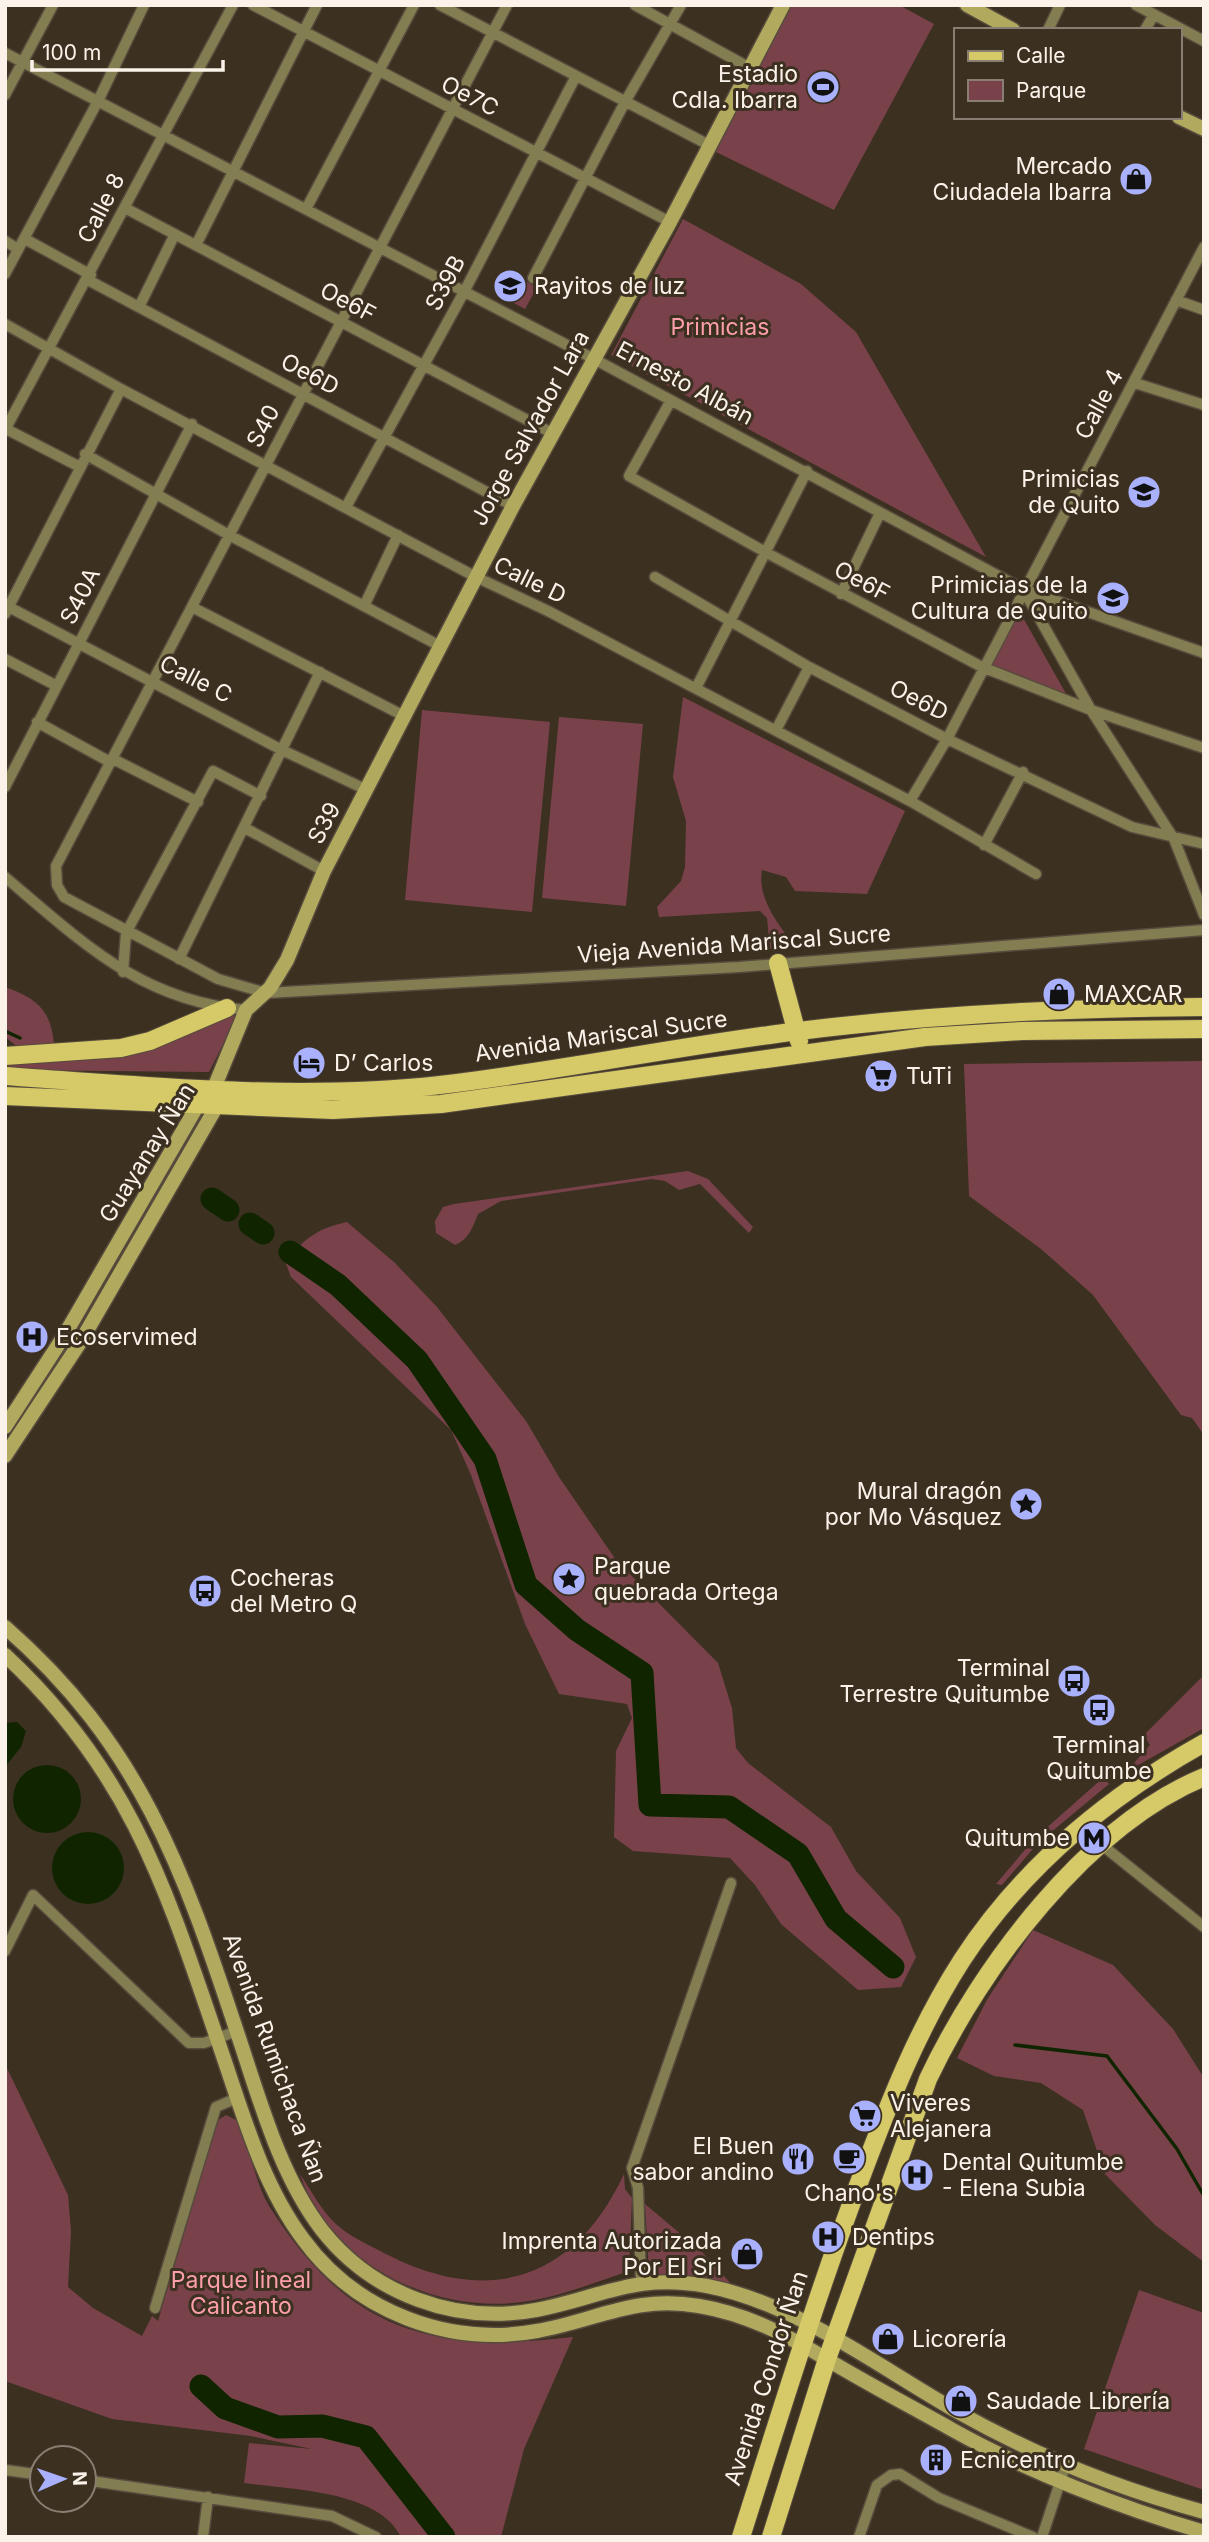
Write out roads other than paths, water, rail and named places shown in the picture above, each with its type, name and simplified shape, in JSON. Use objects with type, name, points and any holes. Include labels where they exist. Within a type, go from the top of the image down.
[{"type":"main road","name":"Jorge Salvador Lara","points":[[476,577],[552,433],[670,222],[783,5]]},
{"type":"main road","points":[[967,5],[1009,28]]},
{"type":"main road","points":[[1181,118],[1204,129]]},
{"type":"main road","name":"S39","points":[[211,1099],[246,1010],[266,993],[288,960],[324,871],[476,577]]},
{"type":"main road","points":[[779,963],[803,1052]]},
{"type":"main road","name":"Avenida Mariscal Sucre","points":[[211,1099],[439,1085],[796,1031],[921,1017],[1025,1010],[1204,1007]]},
{"type":"main road","points":[[6,1056],[121,1048],[150,1041],[227,1008]]},
{"type":"main road","name":"Avenida Mariscal Sucre","points":[[5,1076],[74,1090],[333,1110],[410,1107],[925,1037],[1023,1031],[1204,1029]]},
{"type":"main road","points":[[644,1054],[646,1075]]},
{"type":"main road","name":"Avenida Mariscal Sucre","points":[[5,1096],[74,1090]]},
{"type":"main road","name":"Guayanay Ñan","points":[[5,1427],[211,1099]]},
{"type":"main road","name":"Guayanay Ñan","points":[[5,1456],[81,1341],[211,1099]]},
{"type":"main road","name":"Avenida Rumichaca Ñan","points":[[5,1627],[40,1659],[88,1713],[111,1742],[156,1816],[202,1925],[237,2031],[294,2185],[321,2229],[349,2259],[385,2285],[424,2303],[490,2314],[534,2310],[640,2282],[682,2283],[730,2291],[781,2310],[963,2415],[1066,2464],[1148,2497],[1204,2512]]},
{"type":"main road","name":"Avenida Rumichaca Ñan","points":[[5,1655],[52,1703],[94,1755],[137,1826],[178,1920],[237,2098],[275,2194],[312,2250],[344,2282],[374,2303],[417,2323],[490,2335],[516,2334],[566,2324],[638,2304],[658,2302],[725,2312],[803,2343],[956,2432],[1060,2480],[1141,2514],[1204,2532]]},
{"type":"main road","name":"Avenida Condor Ñan","points":[[741,2537],[808,2325],[902,2070],[922,2026],[963,1959],[1002,1907],[1084,1823],[1149,1774],[1204,1744]]},
{"type":"main road","points":[[771,2537],[827,2359],[928,2079],[946,2039],[984,1976],[1021,1928],[1102,1845],[1129,1823],[1204,1777]]},
{"type":"main road","points":[[441,2329],[445,2308]]},
{"type":"street","points":[[5,95],[53,5]]},
{"type":"street","points":[[5,274],[98,101],[144,5]]},
{"type":"street","name":"Calle 8","points":[[7,425],[233,5]]},
{"type":"street","name":"Oe7C","points":[[253,5],[378,73],[670,222]]},
{"type":"street","points":[[196,245],[317,5]]},
{"type":"street","points":[[306,209],[414,5]]},
{"type":"street","points":[[440,5],[709,145]]},
{"type":"street","name":"S40","points":[[56,866],[507,5]]},
{"type":"street","points":[[635,5],[750,68]]},
{"type":"street","points":[[533,278],[625,102],[681,5]]},
{"type":"street","points":[[1049,28],[1060,5]]},
{"type":"street","points":[[1145,28],[1145,9],[1180,28]]},
{"type":"street","points":[[1181,29],[1204,41]]},
{"type":"street","name":"Ernesto Albán","points":[[5,53],[594,359],[670,402],[807,471],[1023,589],[1204,653]]},
{"type":"street","name":"S39B","points":[[346,506],[464,292],[576,76]]},
{"type":"street","name":"Oe6F","points":[[125,208],[552,433]]},
{"type":"street","points":[[139,307],[175,234]]},
{"type":"street","name":"Oe6D","points":[[5,241],[22,244],[89,277],[139,307],[513,506]]},
{"type":"street","name":"Calle 4","points":[[910,801],[947,739],[982,667],[1135,383],[1204,247]]},
{"type":"street","points":[[1176,300],[1204,310]]},
{"type":"street","name":"Calle D","points":[[5,324],[121,389],[192,424],[476,577],[696,688],[910,801],[1036,874]]},
{"type":"street","points":[[1135,383],[1204,405]]},
{"type":"street","points":[[7,609],[121,389]]},
{"type":"street","name":"Oe6F","points":[[670,402],[629,476],[841,594],[982,667],[1091,710],[1204,748]]},
{"type":"street","name":"S40A","points":[[5,787],[192,424]]},
{"type":"street","points":[[7,425],[80,467]]},
{"type":"street","points":[[85,454],[229,535],[440,646]]},
{"type":"street","points":[[696,688],[807,471]]},
{"type":"street","points":[[841,594],[880,513]]},
{"type":"street","points":[[364,606],[398,535]]},
{"type":"street","name":"Oe6D","points":[[655,578],[809,667],[947,739],[1023,772],[1132,827],[1204,844]]},
{"type":"street","points":[[1023,589],[1091,710],[1174,839],[1204,915]]},
{"type":"street","points":[[192,607],[404,716]]},
{"type":"street","name":"Calle C","points":[[7,609],[153,681],[282,750],[367,790]]},
{"type":"street","points":[[5,659],[57,686]]},
{"type":"street","points":[[776,730],[809,667]]},
{"type":"street","points":[[179,959],[320,672]]},
{"type":"street","points":[[37,722],[198,802]]},
{"type":"street","points":[[123,972],[126,933],[213,771],[261,796]]},
{"type":"street","points":[[984,845],[1023,772]]},
{"type":"street","points":[[245,828],[324,871]]},
{"type":"street","name":"Vieja Avenida Mariscal Sucre","points":[[56,866],[57,885],[64,897],[126,933],[218,979],[266,993],[779,963],[1204,930]]},
{"type":"street","points":[[5,877],[123,972],[150,987],[194,1003],[246,1010]]},
{"type":"street","points":[[1102,1845],[1204,1927]]},
{"type":"street","points":[[640,2282],[638,2188],[632,2168],[731,1883]]},
{"type":"street","points":[[5,1951],[29,1892],[189,2043],[198,2045],[237,2031]]},
{"type":"street","points":[[155,2308],[216,2106],[237,2098]]},
{"type":"street","points":[[1042,2537],[1066,2464]]},
{"type":"street","points":[[5,2470],[28,2473]]},
{"type":"street","points":[[859,2537],[877,2485],[891,2475],[900,2474],[939,2498],[1033,2537]]},
{"type":"street","points":[[98,2482],[332,2516],[376,2537]]},
{"type":"street","points":[[203,2537],[208,2497]]},
{"type":"waterway","points":[[5,1031],[20,1038]]},
{"type":"waterway","points":[[212,1199],[228,1210]]},
{"type":"waterway","points":[[250,1224],[263,1233]]},
{"type":"waterway","points":[[290,1252],[338,1285],[417,1360],[485,1459],[526,1585],[577,1630],[642,1673],[650,1805],[729,1807],[798,1854],[836,1919],[893,1967]]},
{"type":"waterway","points":[[1015,2045],[1107,2056],[1177,2149],[1204,2196]]},
{"type":"waterway","points":[[201,2386],[225,2408],[278,2427],[322,2426],[366,2437],[444,2537]]},
{"type":"place","name":"Estadio Cdla. Ibarra","points":[[823,87]]},
{"type":"place","name":"Mercado Ciudadela Ibarra","points":[[1136,179]]},
{"type":"place","name":"Rayitos de luz","points":[[510,286]]},
{"type":"place","name":"Primicias de Quito","points":[[1144,492]]},
{"type":"place","name":"Primicias de la Cultura de Quito","points":[[1113,598]]},
{"type":"place","name":"MAXCAR","points":[[1059,994]]},
{"type":"place","name":"D’ Carlos","points":[[309,1063]]},
{"type":"place","name":"TuTi","points":[[881,1076]]},
{"type":"place","name":"Ecoservimed","points":[[32,1337]]},
{"type":"place","name":"Mural dragón por Mo Vásquez","points":[[1026,1504]]},
{"type":"place","name":"Parque quebrada Ortega","points":[[569,1579]]},
{"type":"place","name":"Cocheras del Metro Q","points":[[205,1591]]},
{"type":"place","name":"Terminal Terrestre Quitumbe","points":[[1074,1681]]},
{"type":"place","name":"Terminal Quitumbe","points":[[1099,1710]]},
{"type":"place","name":"Quitumbe","points":[[1094,1838]]},
{"type":"place","name":"Viveres Alejanera","points":[[865,2116]]},
{"type":"place","name":"Chano's","points":[[849,2158]]},
{"type":"place","name":"El Buen sabor andino","points":[[798,2159]]},
{"type":"place","name":"Dental Quitumbe - Elena Subia","points":[[917,2175]]},
{"type":"place","name":"Dentips","points":[[828,2237]]},
{"type":"place","name":"Imprenta Autorizada Por El Sri","points":[[747,2254]]},
{"type":"place","name":"Licorería","points":[[888,2339]]},
{"type":"place","name":"Saudade Librería","points":[[961,2401]]},
{"type":"place","name":"Ecnicentro","points":[[936,2460]]},
{"type":"park label","name":"Primicias","points":[[720,327]]},
{"type":"park label","name":"Parque lineal Calicanto","points":[[241,2293]]}]
